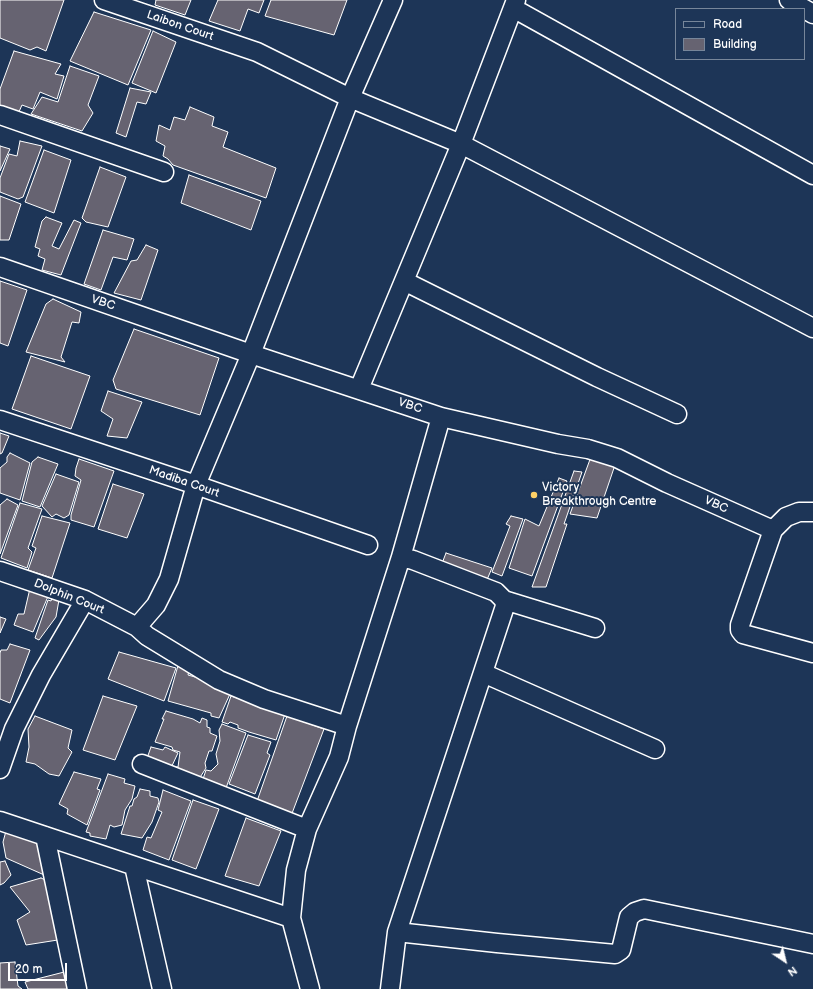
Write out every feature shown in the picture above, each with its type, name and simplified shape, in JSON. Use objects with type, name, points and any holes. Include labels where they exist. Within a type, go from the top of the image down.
[{"type":"street","name":"Laibon Court","points":[[104,0],[257,52],[350,98],[461,144],[813,328]]},
{"type":"street","points":[[137,627],[156,605],[169,579],[196,485],[251,354],[350,98],[392,0]]},
{"type":"street","points":[[789,0],[803,8]]},
{"type":"street","points":[[359,389],[461,144],[514,4],[813,175]]},
{"type":"street","points":[[0,115],[164,172]]},
{"type":"street","name":"VBC","points":[[0,267],[251,354],[441,417],[558,444],[588,449],[618,458],[667,483],[773,530]]},
{"type":"street","points":[[404,281],[598,377],[677,414]]},
{"type":"street","points":[[310,989],[290,918],[296,870],[307,829],[339,757],[347,726],[401,557],[441,417]]},
{"type":"street","name":"Madiba Court","points":[[0,420],[196,485],[368,545]]},
{"type":"street","points":[[813,512],[799,512],[786,518],[773,530],[740,625],[740,630],[743,634],[813,653]]},
{"type":"street","points":[[401,557],[496,592],[504,600],[594,628]]},
{"type":"street","name":"Dolphin Court","points":[[0,570],[85,600],[137,627],[147,636],[219,680],[264,699],[347,726]]},
{"type":"street","points":[[0,770],[7,727],[41,675],[85,600]]},
{"type":"street","points":[[390,989],[398,932],[505,606],[504,600]]},
{"type":"street","points":[[483,673],[655,749]]},
{"type":"street","points":[[142,764],[307,829]]},
{"type":"street","points":[[0,821],[290,918]]},
{"type":"street","points":[[45,836],[77,989]]},
{"type":"street","points":[[134,866],[162,989]]},
{"type":"street","points":[[398,932],[490,943],[615,954],[620,950],[630,917],[635,912],[644,909],[813,944]]},
{"type":"building","points":[[0,0],[64,0],[46,51],[37,47],[30,50],[0,38]]},
{"type":"building","points":[[156,0],[191,0],[185,15],[155,5]]},
{"type":"building","points":[[218,0],[264,0],[259,13],[248,9],[240,31],[209,21]]},
{"type":"building","points":[[271,0],[347,0],[334,35],[265,16]]},
{"type":"building","points":[[94,12],[151,30],[128,85],[70,61]]},
{"type":"building","points":[[153,31],[176,42],[156,93],[132,83]]},
{"type":"building","points":[[14,51],[61,64],[55,74],[64,76],[57,99],[40,92],[33,109],[22,105],[18,114],[0,108],[0,89]]},
{"type":"building","points":[[70,66],[99,76],[88,105],[93,113],[82,131],[31,114],[42,97],[58,102]]},
{"type":"building","points":[[130,88],[151,92],[146,104],[137,102],[126,137],[116,133]]},
{"type":"building","points":[[190,107],[214,117],[212,126],[228,132],[223,147],[276,168],[266,198],[173,165],[163,156],[165,146],[156,141],[159,125],[170,130],[174,117],[185,120]]},
{"type":"building","points":[[20,141],[42,146],[23,197],[18,199],[0,192],[0,178],[9,154],[17,156]]},
{"type":"building","points":[[0,146],[10,149],[0,171]]},
{"type":"building","points":[[44,150],[71,160],[54,213],[25,202]]},
{"type":"building","points":[[100,167],[126,177],[108,227],[86,222],[82,218]]},
{"type":"building","points":[[189,175],[261,201],[251,230],[181,203]]},
{"type":"building","points":[[0,196],[21,204],[9,240],[0,240]]},
{"type":"building","points":[[46,217],[62,223],[52,246],[59,249],[74,220],[81,223],[61,275],[42,270],[45,259],[38,256],[40,249],[35,247],[42,221]]},
{"type":"building","points":[[103,230],[134,239],[127,260],[113,257],[101,290],[84,284]]},
{"type":"building","points":[[146,245],[158,250],[141,300],[114,293],[131,261],[137,260]]},
{"type":"building","points":[[0,281],[27,290],[8,346],[0,343]]},
{"type":"building","points":[[53,299],[81,312],[79,323],[72,322],[61,357],[65,362],[26,352],[46,304]]},
{"type":"building","points":[[134,329],[219,358],[200,415],[116,389],[113,380]]},
{"type":"building","points":[[31,356],[90,376],[71,429],[12,409]]},
{"type":"building","points":[[108,391],[142,402],[127,438],[107,436],[113,419],[101,411]]},
{"type":"building","points":[[0,433],[9,436],[2,453],[0,454]]},
{"type":"building","points":[[10,453],[30,463],[20,500],[0,493],[0,468],[7,462],[7,457]]},
{"type":"building","points":[[592,454],[616,462],[597,518],[570,514]]},
{"type":"building","points":[[38,457],[58,464],[40,507],[22,501],[32,462]]},
{"type":"building","points":[[79,459],[114,471],[94,527],[71,520],[71,515],[81,480],[75,476]]},
{"type":"building","points":[[574,471],[582,472],[564,524],[567,524],[546,587],[532,587]]},
{"type":"building","points":[[56,474],[79,482],[69,515],[64,518],[56,514],[52,517],[42,506]]},
{"type":"building","points":[[559,478],[567,481],[532,576],[509,568],[525,519],[539,526]]},
{"type":"building","points":[[113,484],[144,494],[127,538],[98,529]]},
{"type":"building","points":[[7,499],[18,505],[0,554],[0,505]]},
{"type":"building","points":[[20,503],[42,509],[28,548],[32,552],[27,568],[1,558]]},
{"type":"building","points":[[42,516],[70,523],[52,578],[28,570],[36,548],[32,546]]},
{"type":"building","points":[[511,516],[523,519],[502,576],[492,572],[510,526],[506,524]]},
{"type":"building","points":[[446,553],[492,568],[486,582],[441,566]]},
{"type":"building","points":[[31,584],[49,594],[33,632],[14,625],[18,614],[24,614]]},
{"type":"building","points":[[54,591],[60,594],[56,617],[39,640],[35,638],[48,600],[51,601]]},
{"type":"building","points":[[0,617],[6,619],[0,633]]},
{"type":"building","points":[[10,644],[30,650],[10,703],[0,699],[0,653],[1,650],[7,650]]},
{"type":"building","points":[[119,652],[176,668],[164,701],[108,679]]},
{"type":"building","points":[[179,662],[190,666],[188,675],[195,677],[195,675],[230,694],[219,718],[211,716],[211,713],[168,701]]},
{"type":"building","points":[[103,696],[137,706],[115,760],[83,750]]},
{"type":"building","points":[[231,696],[285,714],[276,740],[238,728],[238,725],[230,722],[228,724],[222,722]]},
{"type":"building","points":[[166,711],[193,719],[200,723],[202,718],[207,720],[207,727],[210,728],[210,733],[217,736],[212,751],[209,751],[205,763],[206,768],[199,779],[174,767],[178,767],[180,752],[173,750],[172,747],[155,742]]},
{"type":"building","points":[[35,716],[72,730],[68,748],[72,752],[59,776],[49,774],[35,764],[26,762],[29,747],[28,729]]},
{"type":"building","points":[[287,716],[324,729],[291,816],[256,804]]},
{"type":"building","points":[[222,724],[246,733],[226,788],[203,779],[206,770],[211,771],[218,764],[216,754],[220,741],[219,730]]},
{"type":"building","points":[[248,735],[271,742],[267,753],[270,755],[255,794],[229,784]]},
{"type":"building","points":[[151,747],[163,750],[165,747],[178,753],[170,770],[146,761]]},
{"type":"building","points":[[74,772],[101,779],[97,789],[100,790],[87,825],[67,814],[68,809],[59,804]]},
{"type":"building","points":[[108,774],[125,779],[124,783],[135,786],[132,799],[125,810],[122,825],[114,827],[110,825],[106,839],[90,836],[90,833],[86,832]]},
{"type":"building","points":[[140,789],[150,791],[150,796],[158,798],[159,802],[152,822],[142,838],[121,834],[130,806],[132,806]]},
{"type":"building","points":[[163,790],[191,801],[169,860],[143,850],[147,837],[151,838],[162,812],[158,810]]},
{"type":"building","points":[[193,800],[219,809],[196,869],[172,860]]},
{"type":"building","points":[[246,818],[281,831],[259,886],[225,876]]},
{"type":"building","points":[[6,831],[44,846],[51,878],[6,858],[3,842]]},
{"type":"building","points":[[5,861],[11,875],[4,883],[0,885],[0,862]]},
{"type":"building","points":[[41,878],[54,884],[64,939],[26,945],[17,920],[30,912],[10,887]]},
{"type":"building","points":[[15,962],[18,986],[22,989],[0,989],[0,963]]},
{"type":"building","points":[[72,970],[75,989],[28,989],[25,982]]},
{"type":"place","name":"Victory Breakthrough Centre","points":[[534,495]]}]
